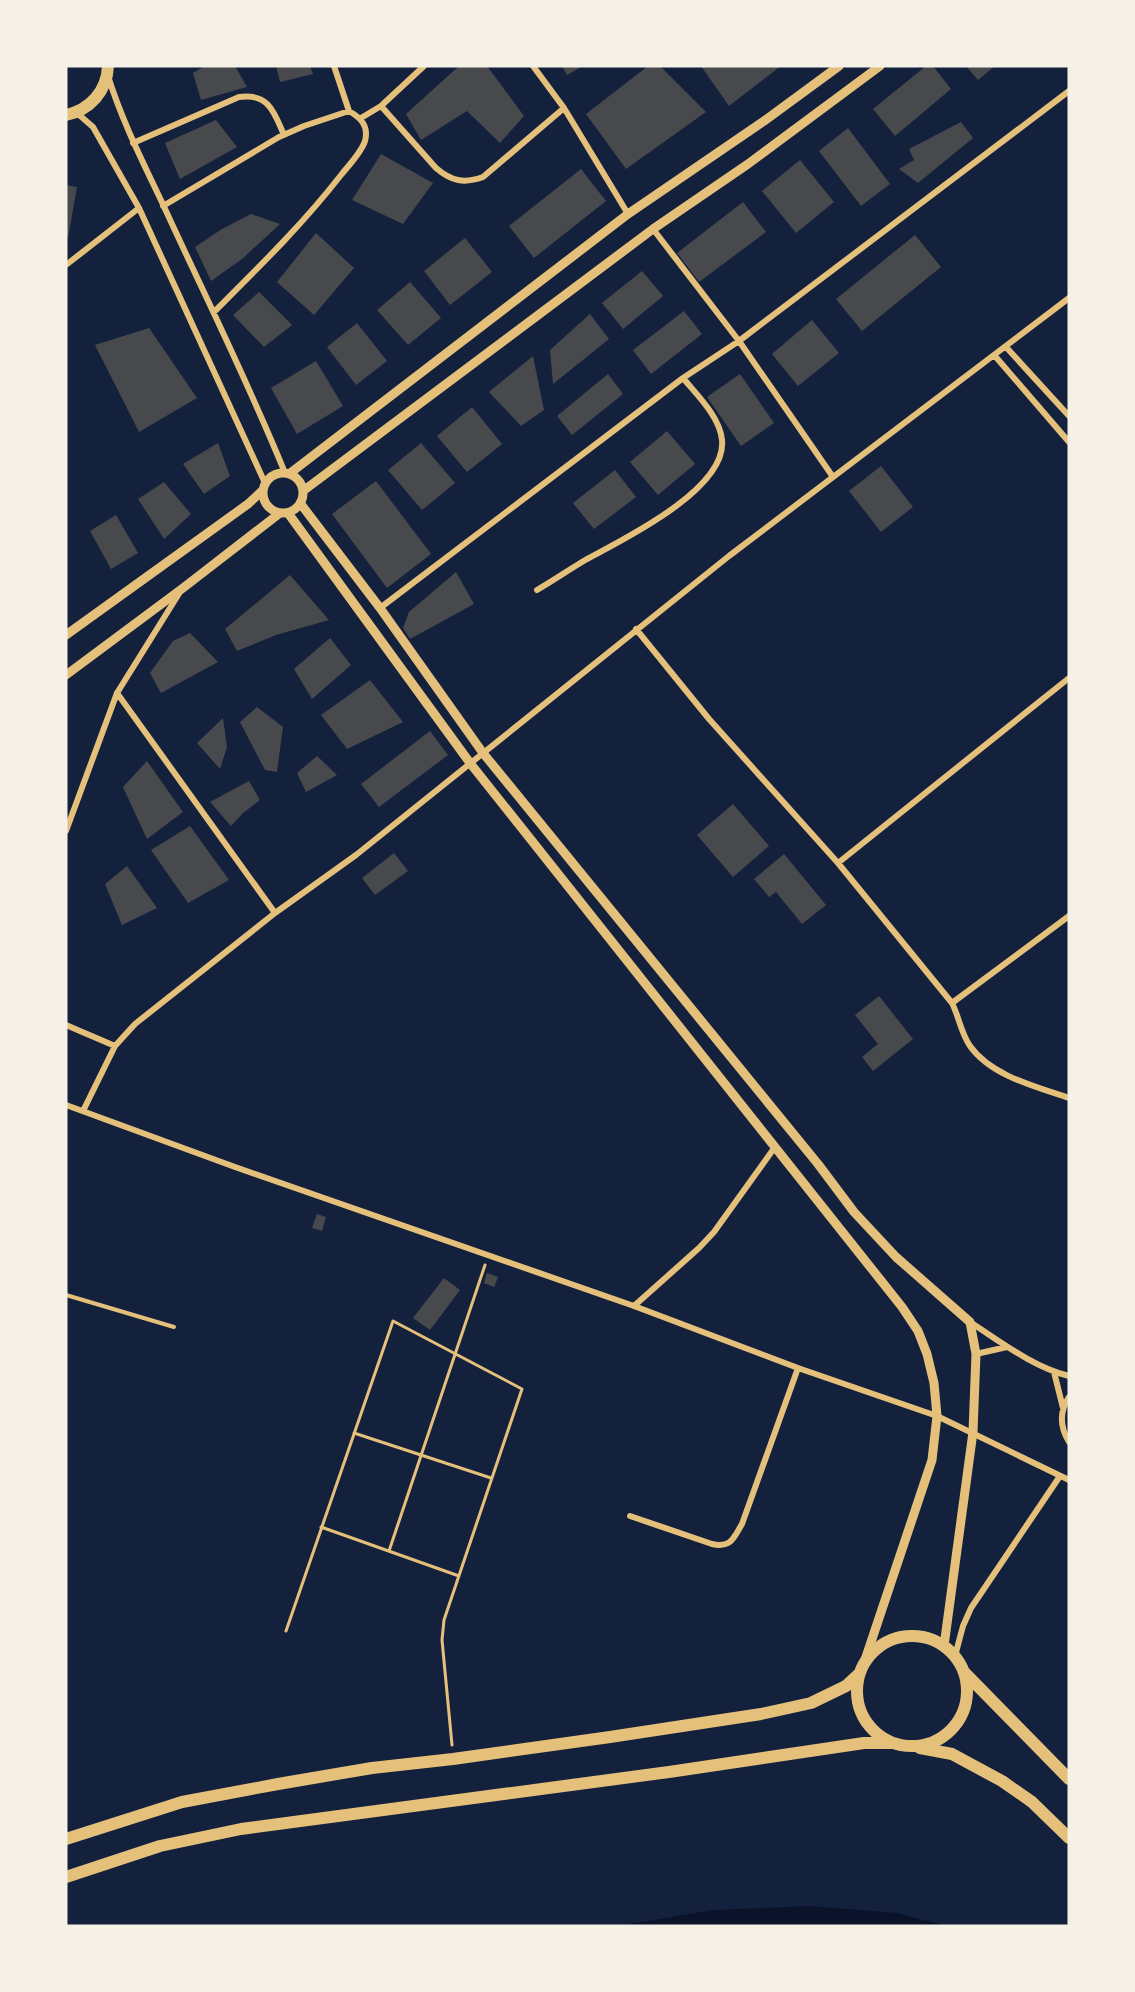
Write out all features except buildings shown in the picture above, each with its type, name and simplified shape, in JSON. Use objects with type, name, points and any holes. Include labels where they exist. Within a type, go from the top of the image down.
[{"type":"highway","points":[[71,114],[92,104],[102,90],[108,68]]},
{"type":"highway","points":[[66,1839],[182,1802],[372,1768],[453,1759],[761,1714],[811,1703],[846,1686],[862,1669],[874,1651],[886,1642],[901,1637],[916,1636],[931,1639],[944,1646],[955,1656],[964,1672],[1069,1779]]},
{"type":"highway","points":[[862,1669],[857,1691],[859,1707],[866,1723],[878,1735],[892,1743]]},
{"type":"highway","points":[[910,1746],[928,1744],[944,1736],[957,1723],[965,1707],[967,1689],[964,1672]]},
{"type":"highway","points":[[66,1877],[160,1846],[241,1829],[669,1773],[864,1743],[892,1743],[952,1754],[1002,1781],[1032,1802],[1069,1838]]},
{"type":"street","points":[[214,312],[309,214],[358,153],[365,140],[365,129],[361,118],[349,111],[334,66]]},
{"type":"street","points":[[361,118],[381,106],[424,66]]},
{"type":"street","points":[[532,66],[564,108],[628,214]]},
{"type":"street","points":[[287,474],[628,214],[764,121],[839,66]]},
{"type":"street","points":[[66,675],[300,503],[303,491],[652,229],[748,164],[880,66]]},
{"type":"street","points":[[108,68],[120,114],[214,312],[287,474]]},
{"type":"street","points":[[380,608],[684,378],[739,341],[1069,91]]},
{"type":"street","points":[[133,143],[247,96],[260,99],[269,105],[284,135]]},
{"type":"street","points":[[381,106],[444,175],[453,180],[472,182],[483,177],[564,108]]},
{"type":"street","points":[[163,206],[284,135],[349,111]]},
{"type":"street","points":[[71,114],[93,128],[139,208],[264,486],[263,498],[266,505],[272,511],[284,513],[470,764],[775,1147],[918,1331],[927,1354],[934,1383],[937,1416],[932,1460],[862,1669]]},
{"type":"street","points":[[66,265],[139,208]]},
{"type":"street","points":[[652,229],[739,341],[833,477]]},
{"type":"street","points":[[82,1111],[115,1046],[135,1024],[275,913],[356,855],[636,629],[1069,298]]},
{"type":"street","points":[[1006,347],[1069,416]]},
{"type":"street","points":[[995,356],[1069,442]]},
{"type":"street","points":[[537,590],[672,510],[712,472],[721,454],[722,440],[718,425],[684,378]]},
{"type":"street","points":[[66,635],[248,504],[277,474],[287,474],[296,478],[303,491]]},
{"type":"street","points":[[300,503],[380,608],[483,753],[818,1164],[854,1212],[896,1257],[970,1322],[1007,1347],[1054,1372],[1069,1376]]},
{"type":"street","points":[[66,831],[117,693],[183,588]]},
{"type":"street","points":[[636,629],[709,719],[838,863],[952,1003],[959,1017],[962,1033],[972,1048],[991,1066],[1069,1098]]},
{"type":"street","points":[[838,863],[1069,678]]},
{"type":"street","points":[[117,693],[275,913]]},
{"type":"street","points":[[952,1003],[1069,916]]},
{"type":"street","points":[[66,1025],[115,1046]]},
{"type":"street","points":[[66,1105],[634,1305],[798,1368],[937,1416],[1069,1480]]},
{"type":"street","points":[[634,1305],[714,1232],[775,1147]]},
{"type":"street","points":[[944,1646],[973,1432],[976,1354],[970,1322]]},
{"type":"street","points":[[976,1354],[1007,1347]]},
{"type":"street","points":[[630,1516],[712,1544],[721,1546],[729,1543],[742,1524],[798,1368]]},
{"type":"street","points":[[1054,1372],[1063,1408]]},
{"type":"street","points":[[1069,1397],[1063,1408],[1061,1421],[1064,1435],[1069,1442]]},
{"type":"street","points":[[955,1656],[963,1626],[971,1608],[1060,1476]]},
{"type":"lane","points":[[66,1294],[174,1327]]},
{"type":"path","points":[[389,1551],[484,1272],[486,1254]]},
{"type":"path","points":[[286,1631],[393,1321],[522,1389],[442,1630],[453,1759]]},
{"type":"path","points":[[354,1433],[491,1478]]},
{"type":"path","points":[[321,1527],[459,1576]]},
{"type":"water","points":[[810,1906],[897,1913],[947,1926],[618,1926],[713,1910]]}]
